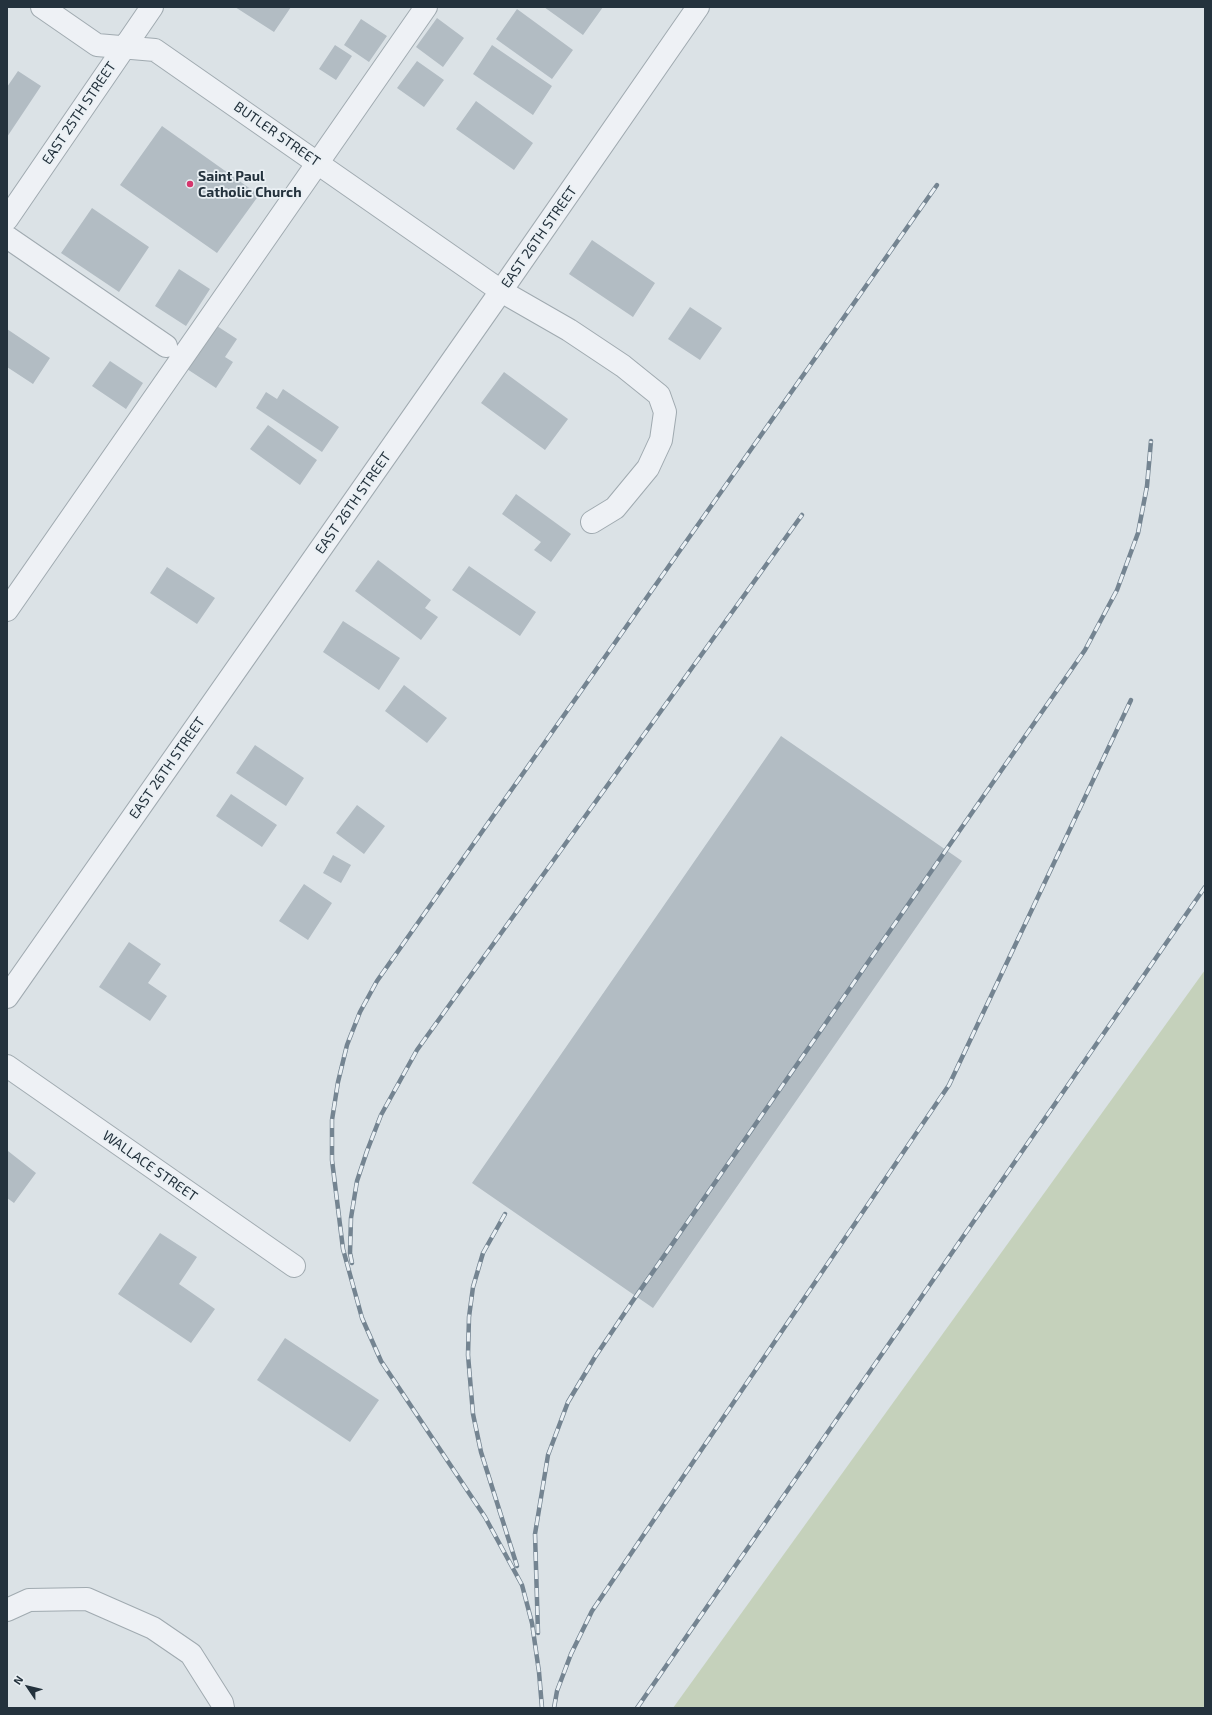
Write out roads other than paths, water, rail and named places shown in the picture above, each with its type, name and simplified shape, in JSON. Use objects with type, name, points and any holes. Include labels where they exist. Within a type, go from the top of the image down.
[{"type":"street","name":"BUTLER STREET","points":[[42,7],[97,45],[155,50],[501,291],[593,346],[623,366],[659,395],[665,412],[661,440],[648,468],[616,508],[592,522]]},
{"type":"street","name":"EAST 25TH STREET","points":[[8,215],[152,7]]},
{"type":"street","points":[[7,610],[426,7]]},
{"type":"street","name":"EAST 26TH STREET","points":[[7,997],[698,7]]},
{"type":"street","points":[[7,237],[166,346]]},
{"type":"street","name":"WALLACE STREET","points":[[7,1066],[294,1266]]},
{"type":"street","points":[[7,1610],[29,1600],[87,1599],[153,1628],[191,1654],[222,1703],[223,1708]]},
{"type":"railway","points":[[542,1708],[539,1672],[532,1623],[522,1585],[485,1517],[381,1361],[362,1318],[343,1249],[332,1160],[332,1120],[338,1082],[347,1045],[360,1012],[377,981],[937,185]]},
{"type":"railway","points":[[538,1633],[535,1534],[548,1455],[568,1402],[595,1357],[632,1302],[1085,650],[1117,590],[1138,533],[1147,486],[1151,441]]},
{"type":"railway","points":[[352,1263],[350,1253],[351,1218],[357,1181],[381,1115],[417,1050],[802,515]]},
{"type":"railway","points":[[554,1708],[557,1691],[571,1654],[592,1611],[949,1085],[1131,700]]},
{"type":"railway","points":[[637,1708],[1205,887]]},
{"type":"railway","points":[[505,1214],[483,1253],[473,1287],[469,1317],[468,1355],[473,1414],[481,1452],[517,1566]]},
{"type":"place","name":"Saint Paul Catholic Church","points":[[190,184]]}]
